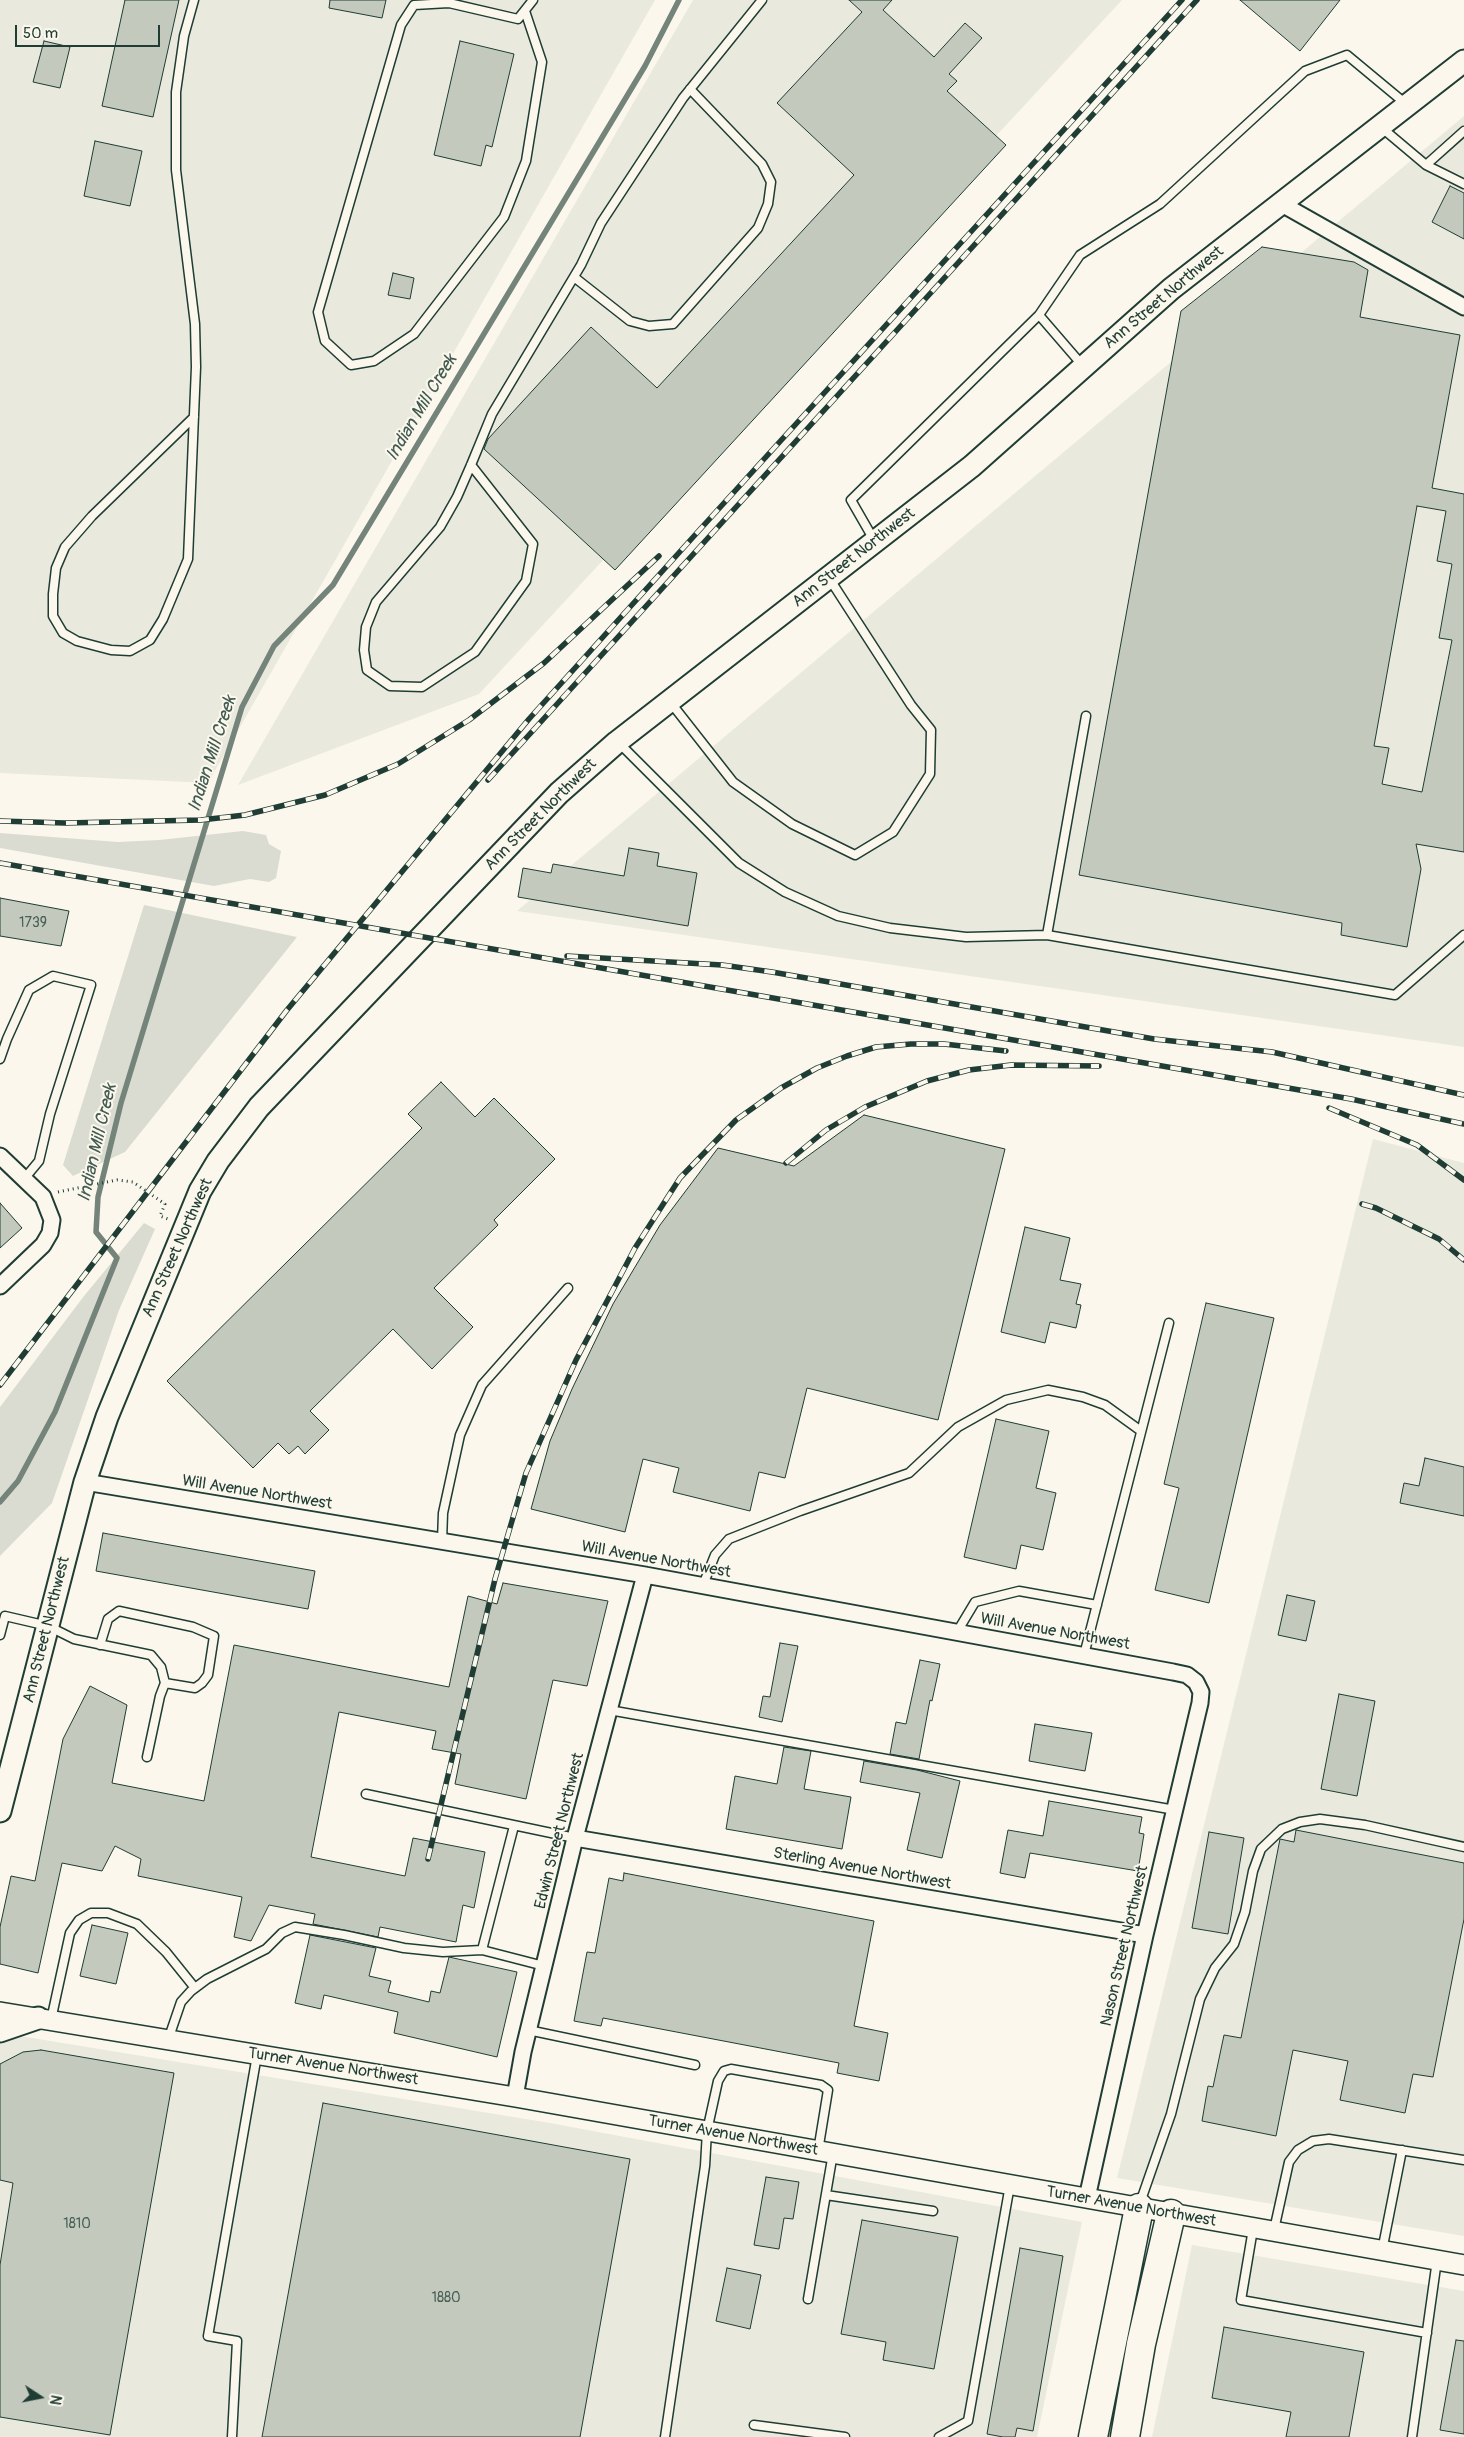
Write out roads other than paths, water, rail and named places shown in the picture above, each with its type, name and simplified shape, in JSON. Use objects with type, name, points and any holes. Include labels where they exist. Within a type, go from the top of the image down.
[{"type":"highway","points":[[1093,2437],[1139,2208]]},
{"type":"highway","points":[[1126,2437],[1141,2344],[1171,2214]]},
{"type":"main road","name":"Ann Street Northwest","points":[[0,1811],[85,1482],[107,1417],[200,1191],[218,1161],[259,1107],[559,793],[617,742],[972,466],[1171,289],[1464,62]]},
{"type":"main road","points":[[0,2031],[45,2019]]},
{"type":"street","points":[[1280,203],[1464,307]]},
{"type":"street","points":[[0,1156],[43,1197],[52,1220],[50,1233],[43,1245],[0,1286]]},
{"type":"street","name":"Will Avenue Northwest","points":[[85,1482],[703,1585],[1084,1655],[1187,1676],[1196,1682],[1199,1687],[1201,1692],[1200,1703]]},
{"type":"street","name":"Edwin Street Northwest","points":[[515,2097],[528,2030],[575,1838],[645,1575]]},
{"type":"street","name":"Nason Street Northwest","points":[[1088,2198],[1144,1935],[1200,1703]]},
{"type":"street","name":"Sterling Avenue Northwest","points":[[575,1838],[1144,1935]]},
{"type":"street","name":"Turner Avenue Northwest","points":[[0,2012],[515,2097],[1464,2265]]},
{"type":"lane","points":[[194,0],[184,36],[176,92],[176,170],[195,324],[196,367],[194,417],[188,560],[164,619],[150,640],[130,651],[111,650],[77,641],[63,633],[53,616],[56,568],[65,547],[105,502],[194,417]]},
{"type":"lane","points":[[525,11],[542,62],[526,161],[504,217],[414,334],[374,361],[351,365],[325,341],[318,312],[400,25],[414,5],[449,3],[518,20],[533,0]]},
{"type":"lane","points":[[471,465],[533,544],[526,581],[475,652],[422,687],[390,686],[367,670],[364,650],[366,627],[376,602],[440,527],[457,497],[492,414],[574,277],[601,223],[690,89],[762,0]]},
{"type":"lane","points":[[875,541],[850,500],[1038,315],[1080,255],[1160,204],[1305,71],[1347,55],[1408,105]]},
{"type":"lane","points":[[574,277],[630,321],[649,326],[673,324],[758,228],[768,204],[771,182],[762,164],[690,89]]},
{"type":"lane","points":[[1379,127],[1426,165],[1464,184]]},
{"type":"lane","points":[[1426,165],[1464,131]]},
{"type":"lane","points":[[1038,315],[1083,366]]},
{"type":"lane","points":[[670,701],[733,782],[792,824],[855,855],[893,832],[930,774],[931,730],[911,705],[828,578]]},
{"type":"lane","points":[[1047,935],[1086,716]]},
{"type":"lane","points":[[617,742],[739,863],[785,892],[838,916],[890,928],[966,937],[1047,935],[1395,995],[1464,935]]},
{"type":"lane","points":[[0,1059],[7,1038],[29,990],[53,976],[91,985],[50,1114],[38,1161],[24,1179]]},
{"type":"lane","points":[[442,1541],[444,1513],[460,1435],[482,1385],[568,1288]]},
{"type":"lane","points":[[1084,1655],[1169,1323]]},
{"type":"lane","points":[[703,1585],[715,1555],[729,1539],[773,1521],[909,1473],[958,1427],[1006,1400],[1048,1390],[1083,1397],[1105,1405],[1141,1431]]},
{"type":"lane","points":[[957,1632],[974,1602],[1019,1591],[1097,1605]]},
{"type":"lane","points":[[100,1645],[108,1619],[119,1611],[193,1627],[214,1636],[208,1676],[202,1684],[195,1688],[165,1683]]},
{"type":"lane","points":[[0,1635],[2,1616],[48,1626],[74,1639],[150,1655],[161,1667],[165,1683],[160,1696],[147,1757]]},
{"type":"lane","points":[[609,1710],[1175,1810]]},
{"type":"lane","points":[[366,1794],[575,1838]]},
{"type":"lane","points":[[1139,2208],[1172,2114],[1200,1999],[1215,1968],[1234,1944],[1245,1912],[1253,1871],[1261,1849],[1282,1829],[1300,1822],[1320,1819],[1364,1825],[1464,1847]]},
{"type":"lane","points":[[482,1950],[514,1826]]},
{"type":"lane","points":[[45,2019],[70,1933],[79,1920],[90,1913],[108,1913],[137,1924],[166,1952],[195,1988]]},
{"type":"lane","points":[[168,2040],[181,2002],[195,1988],[207,1979],[266,1949],[282,1933],[295,1927],[404,1948],[443,1952],[482,1950],[544,1966]]},
{"type":"lane","points":[[528,2030],[696,2064]]},
{"type":"lane","points":[[232,2437],[237,2341],[208,2336],[257,2054]]},
{"type":"lane","points":[[665,2437],[705,2166],[708,2131],[718,2081],[724,2071],[731,2069],[812,2083],[821,2085],[828,2090],[826,2195],[808,2299]]},
{"type":"lane","points":[[1273,2232],[1289,2162],[1298,2150],[1313,2141],[1329,2139],[1464,2160]]},
{"type":"lane","points":[[1382,2251],[1402,2150]]},
{"type":"lane","points":[[940,2437],[968,2421],[1010,2185]]},
{"type":"lane","points":[[826,2195],[932,2211]]},
{"type":"lane","points":[[1253,2229],[1241,2300],[1427,2333]]},
{"type":"lane","points":[[1412,2437],[1437,2260]]},
{"type":"lane","points":[[754,2425],[845,2437]]},
{"type":"waterway","name":"Indian Mill Creek","points":[[0,1502],[18,1481],[55,1412],[117,1258],[96,1232],[98,1197],[121,1103],[242,707],[274,646],[333,585],[645,66],[679,0]]},
{"type":"railway","points":[[0,1385],[287,1010],[529,719],[1182,0]]},
{"type":"railway","points":[[488,780],[1197,0]]},
{"type":"railway","points":[[0,821],[65,823],[201,820],[245,815],[325,795],[398,764],[469,720],[544,663],[659,556]]},
{"type":"railway","points":[[0,863],[1351,1099],[1464,1124]]},
{"type":"railway","points":[[567,956],[722,965],[772,972],[1154,1039],[1272,1052],[1464,1095]]},
{"type":"railway","points":[[428,1859],[495,1579],[526,1473],[576,1360],[635,1248],[680,1178],[736,1120],[781,1088],[817,1068],[847,1056],[876,1047],[911,1044],[944,1044],[1006,1051]]},
{"type":"railway","points":[[786,1163],[826,1130],[865,1107],[927,1081],[969,1070],[1011,1065],[1099,1066]]},
{"type":"railway","points":[[1329,1108],[1417,1145],[1464,1180]]},
{"type":"railway","points":[[1362,1204],[1376,1208],[1439,1239],[1464,1260]]}]
